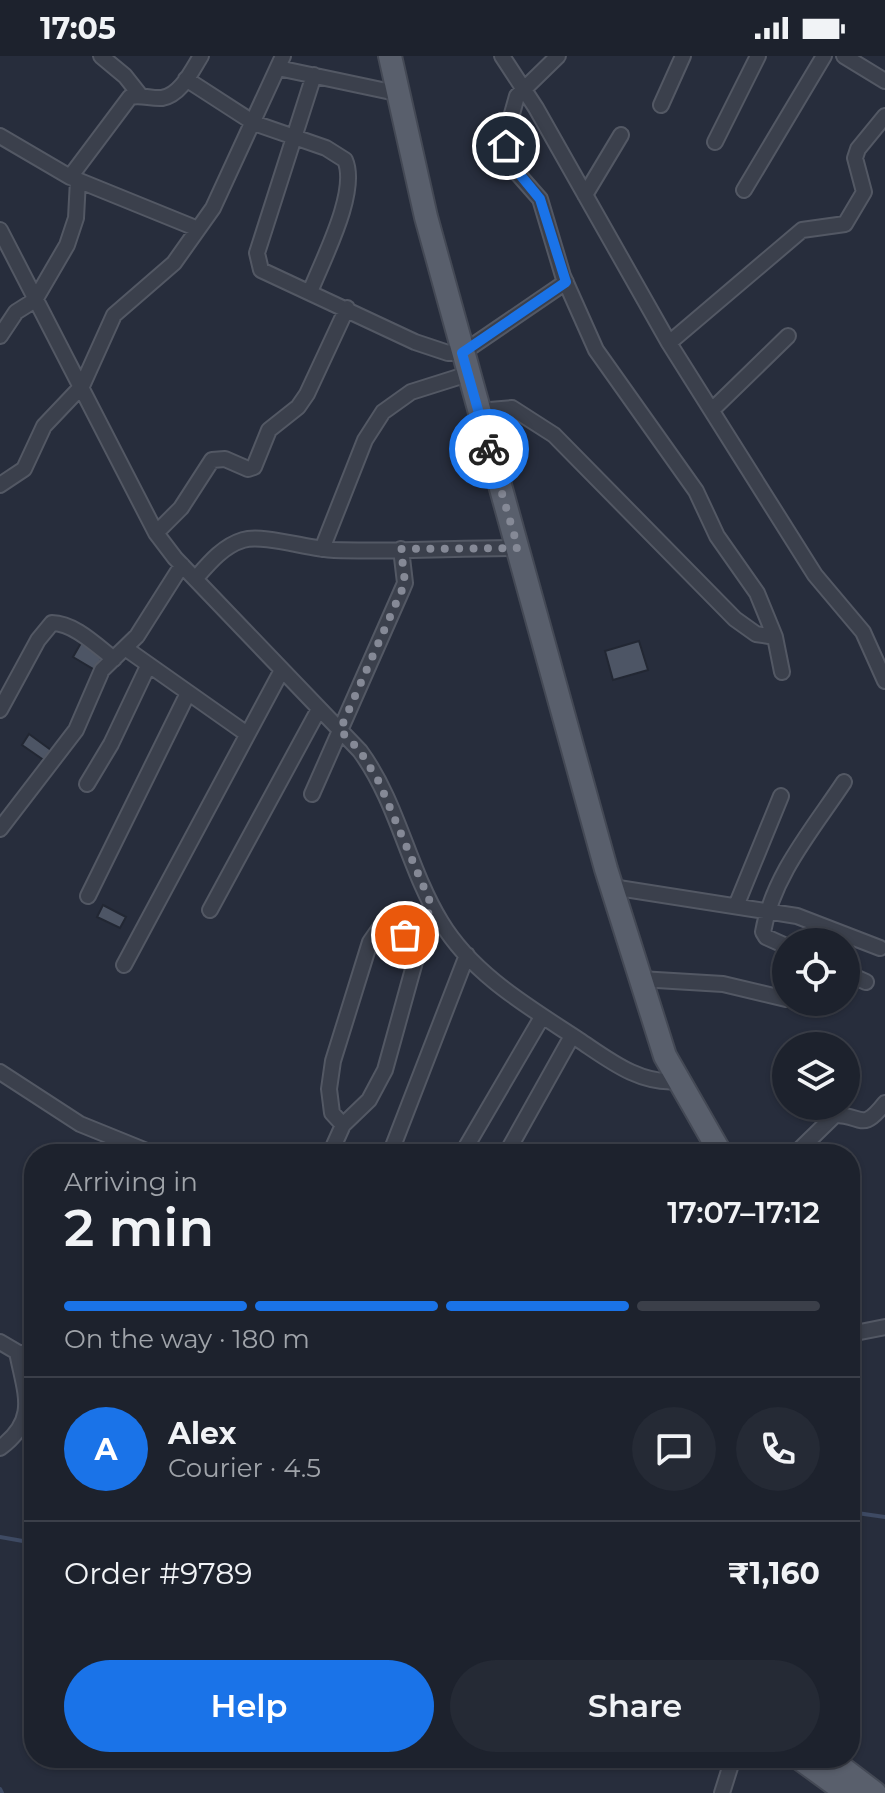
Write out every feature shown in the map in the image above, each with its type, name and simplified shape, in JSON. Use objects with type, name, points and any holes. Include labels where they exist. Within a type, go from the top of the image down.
[{"type":"main road","points":[[390,56],[396,93],[465,363],[612,887],[658,1036],[678,1081],[715,1144]]},
{"type":"main road","points":[[813,1768],[847,1793]]},
{"type":"main road","points":[[842,1768],[875,1793]]},
{"type":"street","points":[[101,56],[125,76],[140,95]]},
{"type":"street","points":[[0,336],[16,312],[35,300],[61,258],[73,231],[74,178],[124,103],[130,97],[140,95],[162,98],[180,88],[201,56]]},
{"type":"street","points":[[502,56],[669,343],[815,575],[863,632],[885,681]]},
{"type":"street","points":[[558,56],[517,96],[506,146],[513,166],[540,199],[566,282],[596,350],[696,491],[717,536],[757,593],[775,637],[782,672]]},
{"type":"street","points":[[661,105],[683,56]]},
{"type":"street","points":[[715,142],[758,56]]},
{"type":"street","points":[[744,190],[824,56]]},
{"type":"street","points":[[844,56],[885,81]]},
{"type":"street","points":[[0,485],[24,469],[44,426],[82,386],[114,315],[174,263],[221,195],[281,62],[314,75],[396,93]]},
{"type":"street","points":[[314,75],[257,253],[257,263],[261,270],[275,279],[347,308],[465,363]]},
{"type":"street","points":[[186,79],[254,123],[338,154],[348,166],[341,214],[310,292]]},
{"type":"street","points":[[669,343],[802,230],[845,224],[864,192],[855,158],[858,149],[885,116]]},
{"type":"street","points":[[585,195],[621,135]]},
{"type":"street","points":[[0,136],[74,178],[198,229]]},
{"type":"street","points":[[0,230],[156,533],[182,565],[360,751],[379,782],[431,904],[448,934],[505,991],[542,1017],[643,1078],[656,1082],[678,1081]]},
{"type":"street","points":[[322,549],[361,449],[383,412],[411,392],[465,363],[566,282]]},
{"type":"street","points":[[156,533],[181,508],[212,460],[225,459],[248,469],[254,467],[269,430],[298,407],[307,394],[347,308]]},
{"type":"street","points":[[712,410],[788,336]]},
{"type":"street","points":[[478,411],[512,408],[554,435],[735,619],[756,634],[775,637]]},
{"type":"street","points":[[196,578],[217,555],[244,540],[258,539],[322,549],[518,548]]},
{"type":"street","points":[[312,794],[405,583],[401,549]]},
{"type":"street","points":[[0,829],[76,730],[102,670],[146,625],[182,565]]},
{"type":"street","points":[[0,710],[38,640],[52,623],[58,623],[148,666],[247,734]]},
{"type":"street","points":[[87,784],[111,744],[148,666]]},
{"type":"street","points":[[124,965],[282,670]]},
{"type":"street","points":[[88,896],[188,693]]},
{"type":"street","points":[[210,910],[319,709]]},
{"type":"street","points":[[772,940],[763,932],[767,911],[796,853],[844,782]]},
{"type":"street","points":[[736,906],[781,796]]},
{"type":"street","points":[[612,887],[797,916],[880,948]]},
{"type":"street","points":[[334,1144],[343,1125],[369,1100],[385,1070],[431,904]]},
{"type":"street","points":[[343,1125],[332,1113],[331,1076],[370,942],[379,929],[421,939]]},
{"type":"street","points":[[394,1144],[467,955]]},
{"type":"street","points":[[640,979],[723,984],[772,996]]},
{"type":"street","points":[[860,979],[866,982]]},
{"type":"street","points":[[468,1144],[542,1017]]},
{"type":"street","points":[[512,1144],[572,1036]]},
{"type":"street","points":[[0,1072],[80,1124],[129,1144]]},
{"type":"street","points":[[805,1144],[835,1115],[860,1122],[870,1120],[885,1103]]},
{"type":"street","points":[[860,1332],[885,1327]]},
{"type":"street","points":[[0,1342],[24,1354]]},
{"type":"street","points":[[17,1352],[24,1393]]},
{"type":"street","points":[[0,1448],[21,1430],[24,1420]]},
{"type":"street","points":[[722,1793],[730,1768]]},
{"type":"building","points":[[639,641],[648,670],[613,680],[605,651]]},
{"type":"building","points":[[81,643],[103,656],[95,670],[73,657]]},
{"type":"building","points":[[29,734],[55,753],[48,763],[22,745]]},
{"type":"building","points":[[103,905],[126,917],[120,928],[97,917]]},
{"type":"waterway","points":[[860,1513],[885,1517]]},
{"type":"waterway","points":[[0,1537],[24,1541]]},
{"type":"waterway","points":[[0,1789],[2,1793]]},
{"type":"way so far","points":[[405,935],[421,939],[431,904],[379,782],[360,751],[340,730],[405,583],[401,549],[518,548],[489,449]]},
{"type":"route","points":[[489,449],[462,353],[566,282],[540,199],[518,174],[506,146]]}]
